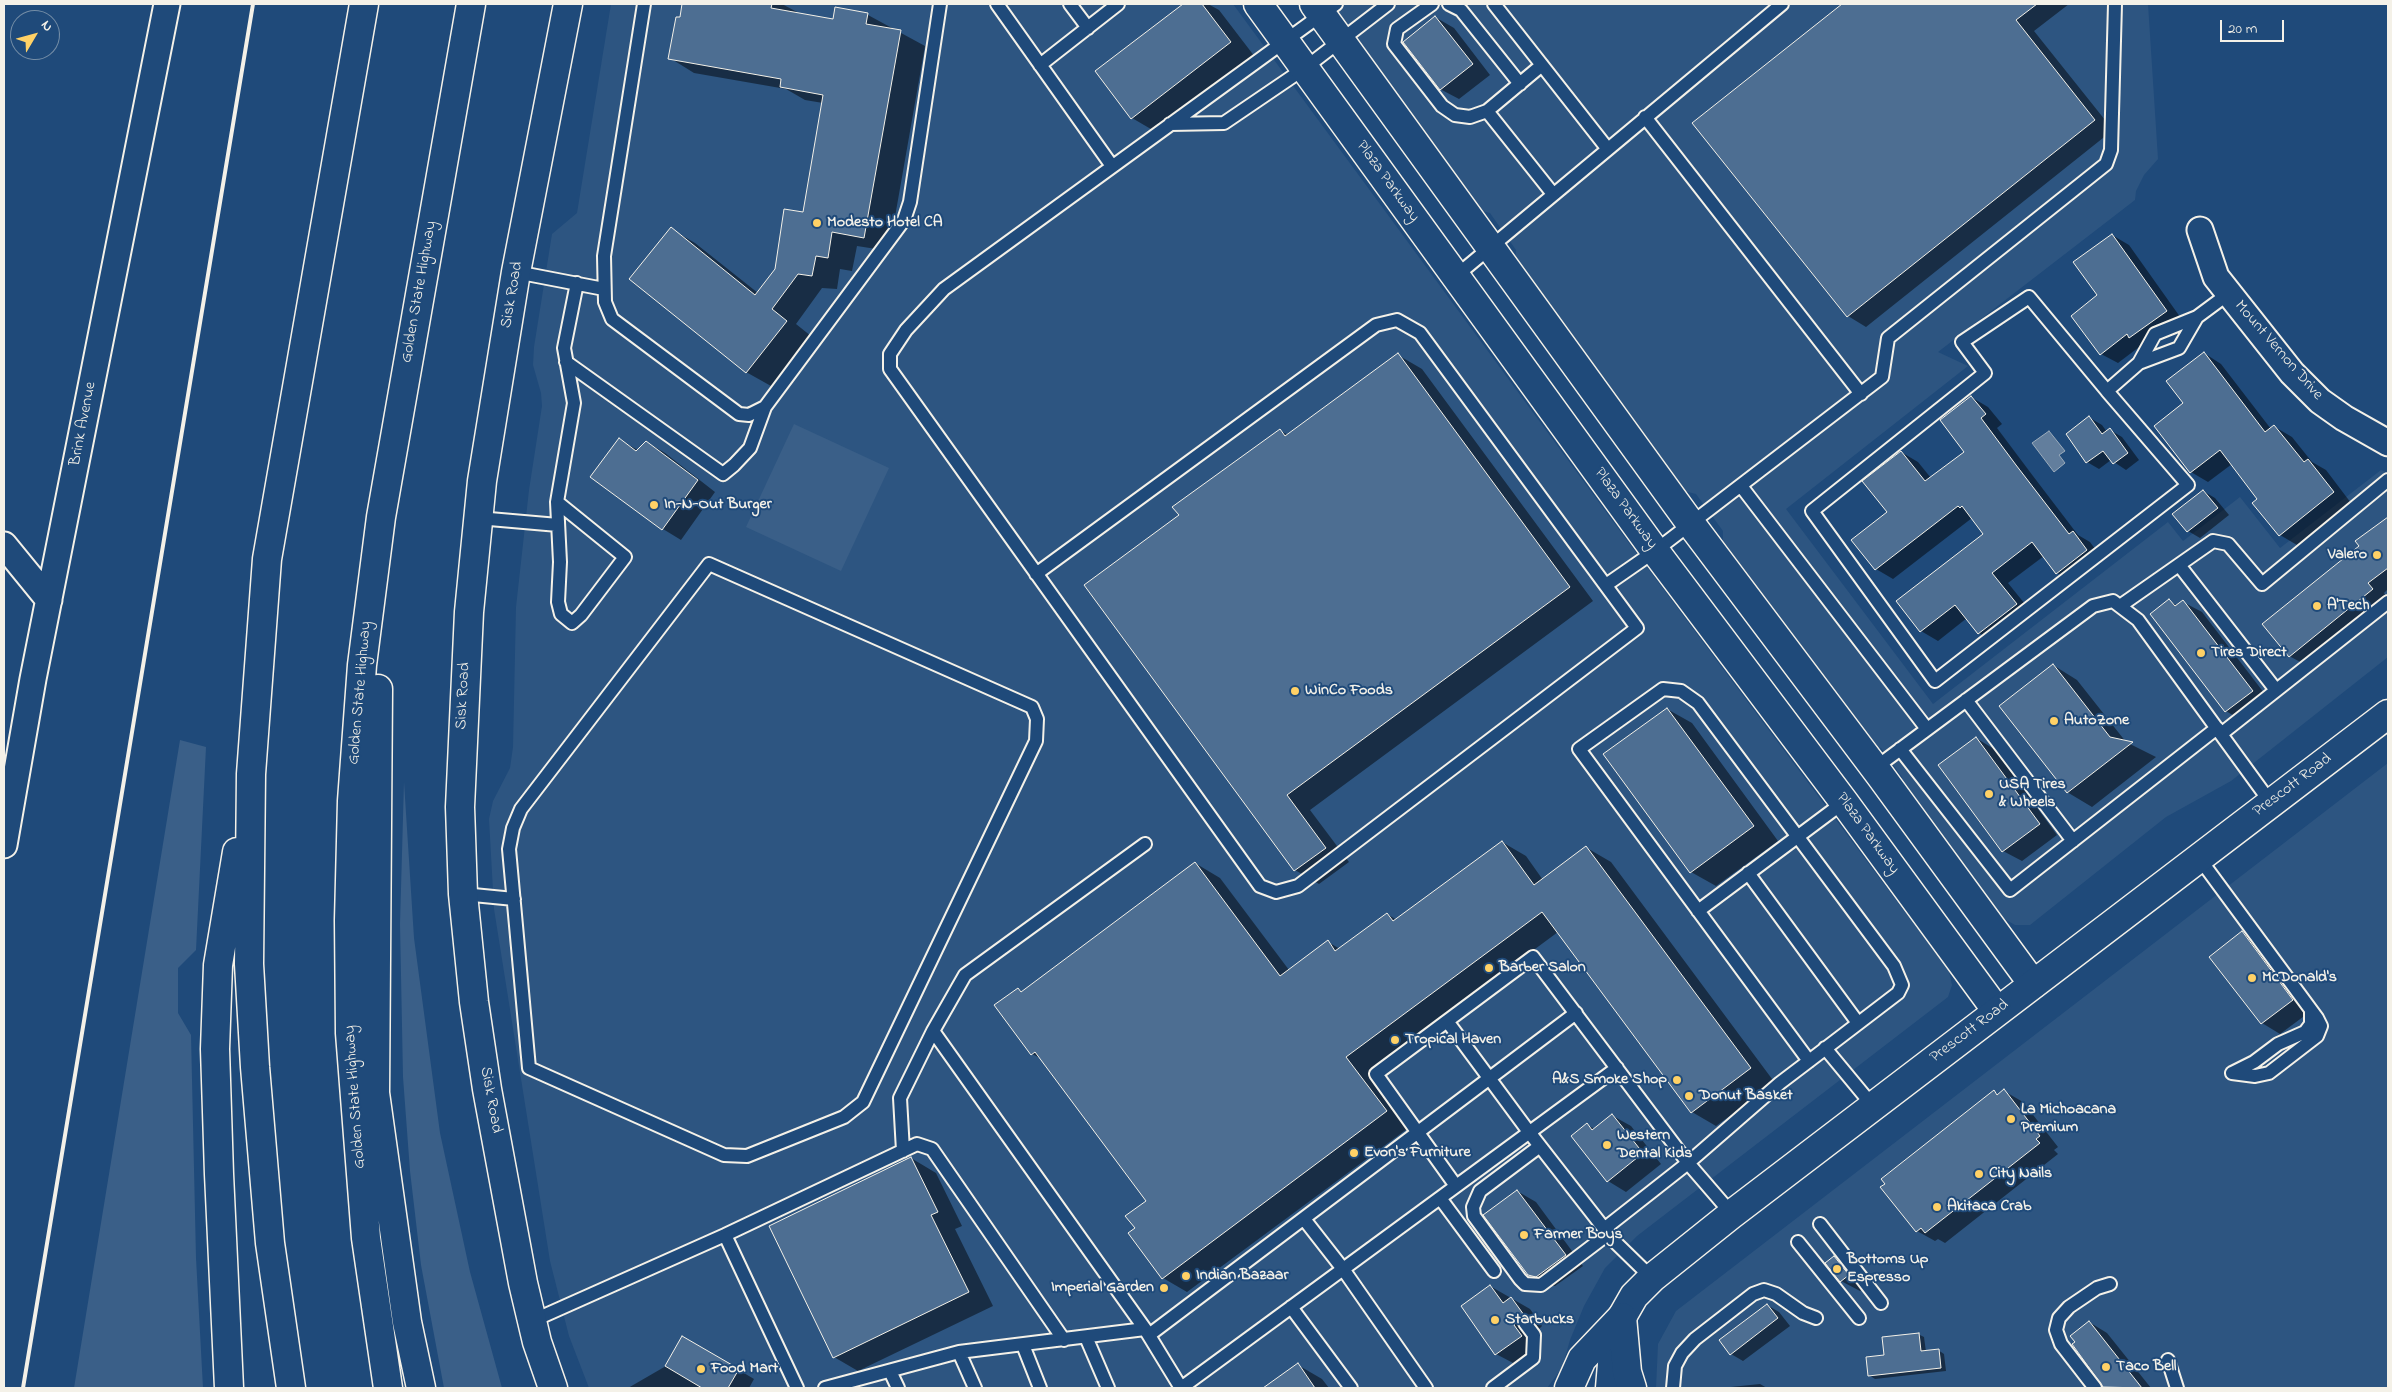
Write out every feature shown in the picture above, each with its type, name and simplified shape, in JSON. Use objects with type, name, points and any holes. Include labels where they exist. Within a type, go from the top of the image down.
[{"type":"main road","points":[[291,1388],[270,1243],[255,1066],[249,964],[250,774],[267,559],[364,4]]},
{"type":"main road","name":"Golden State Highway","points":[[388,1388],[366,1238],[350,1033],[348,920],[352,801],[362,665],[380,517],[471,4]]},
{"type":"main road","name":"Sisk Road","points":[[553,1388],[532,1321],[514,1238],[487,1088],[474,1002],[463,894],[460,807],[462,725],[478,518],[516,272],[568,4]]},
{"type":"main road","name":"Plaza Parkway","points":[[1258,4],[1655,551],[1844,802],[1997,1011]]},
{"type":"main road","points":[[1324,7],[1340,41],[1490,248],[1691,524],[1875,768],[2033,984]]},
{"type":"main road","points":[[380,517],[376,799],[375,1093],[407,1322],[421,1388]]},
{"type":"main road","name":"Prescott Road","points":[[1610,1388],[1613,1352],[1622,1317],[1634,1296],[1652,1278],[1732,1214],[2388,714]]},
{"type":"main road","points":[[229,1388],[219,1174],[216,1049],[218,965],[250,774]]},
{"type":"main road","points":[[1569,1388],[1582,1360],[1622,1317]]},
{"type":"main road","points":[[1622,1317],[1627,1372],[1632,1388]]},
{"type":"street","name":"Brink Avenue","points":[[4,845],[33,679],[167,4]]},
{"type":"street","name":"Mount Vernon Drive","points":[[2200,230],[2216,276],[2228,294],[2292,373],[2320,401],[2388,443]]},
{"type":"street","points":[[4,545],[49,600]]},
{"type":"lane","points":[[644,4],[604,256],[605,302],[612,319],[739,414],[749,415],[765,407]]},
{"type":"lane","points":[[566,362],[722,474],[750,448],[765,407],[904,220],[910,202],[940,4]]},
{"type":"lane","points":[[997,4],[1112,166]]},
{"type":"lane","points":[[1070,4],[1088,28]]},
{"type":"lane","points":[[1040,65],[1118,4]]},
{"type":"lane","points":[[1170,124],[1224,123],[1305,68],[1388,4]]},
{"type":"lane","points":[[1432,4],[1397,29],[1394,44],[1442,106],[1455,115],[1470,117],[1487,111],[1542,65]]},
{"type":"lane","points":[[1449,4],[1461,10],[1520,84]]},
{"type":"lane","points":[[1494,4],[1608,148]]},
{"type":"lane","points":[[1456,276],[1782,4]]},
{"type":"lane","points":[[1606,585],[1691,524],[1882,378],[1888,338],[2106,164],[2111,150],[2115,4]]},
{"type":"lane","points":[[1036,574],[1376,325],[1397,320],[1420,333],[1637,628],[1298,886],[1276,892],[1260,886],[1036,574],[890,369],[890,354],[906,330],[944,289],[1170,124],[1287,42],[1324,7]]},
{"type":"lane","points":[[1487,111],[1553,194]]},
{"type":"lane","points":[[1645,117],[1861,394]]},
{"type":"lane","points":[[516,272],[604,289]]},
{"type":"lane","points":[[557,502],[625,557],[582,615],[572,623],[561,614],[558,602],[557,502],[574,403],[564,348],[577,283]]},
{"type":"lane","points":[[2107,391],[2139,363],[2155,334],[2197,316],[2228,294]]},
{"type":"lane","points":[[2029,297],[2107,391],[2188,485],[1935,681],[1812,511],[1985,373],[1962,342],[2029,297]]},
{"type":"lane","points":[[2139,363],[2179,348],[2197,316]]},
{"type":"lane","points":[[2120,606],[2213,541],[2228,544],[2262,584],[2388,480]]},
{"type":"lane","points":[[1741,486],[1927,729]]},
{"type":"lane","points":[[478,518],[558,526]]},
{"type":"lane","points":[[710,564],[1032,707],[1038,719],[1036,741],[863,1102],[844,1117],[747,1156],[724,1155],[529,1068],[514,899],[509,849],[513,828],[521,809],[710,564]]},
{"type":"lane","points":[[2179,565],[2276,690]]},
{"type":"lane","points":[[1875,768],[2094,606],[2113,601],[2138,620],[2271,803]]},
{"type":"lane","points":[[1900,749],[2010,890],[2219,731],[2386,608]]},
{"type":"lane","points":[[1540,1146],[1480,1191],[1473,1206],[1474,1216],[1520,1279],[1525,1284],[1541,1285],[1688,1163],[1780,1083],[1809,1061],[1825,1048],[1898,993],[1902,985],[1894,966],[1698,703],[1681,691],[1663,689],[1579,749],[1809,1061]]},
{"type":"lane","points":[[1966,700],[2073,841]]},
{"type":"lane","points":[[1698,910],[1844,802]]},
{"type":"lane","points":[[903,1151],[900,1098],[933,1031],[965,975],[1145,844]]},
{"type":"lane","points":[[2199,858],[2311,1010],[2321,1026],[2320,1031],[2306,1047],[2269,1074],[2255,1076],[2232,1073],[2254,1062],[2278,1044],[2305,1032],[2311,1024],[2311,1010]]},
{"type":"lane","points":[[1748,873],[1858,1023]]},
{"type":"lane","points":[[463,894],[514,899]]},
{"type":"lane","points":[[1456,1186],[1417,1134],[1376,1074],[1534,957],[1688,1163],[1732,1214]]},
{"type":"lane","points":[[825,1388],[959,1352],[1147,1332],[1304,1219],[1576,1014]]},
{"type":"lane","points":[[1447,1021],[1529,1132],[1606,1231],[1652,1278]]},
{"type":"lane","points":[[933,1031],[1147,1332],[1181,1388],[1617,1068]]},
{"type":"lane","points":[[1825,1048],[1873,1106]]},
{"type":"lane","points":[[532,1321],[725,1235],[917,1144],[932,1149],[1064,1340]]},
{"type":"lane","points":[[1440,1198],[1494,1271]]},
{"type":"lane","points":[[1304,1219],[1343,1269],[1426,1388]]},
{"type":"lane","points":[[1820,1224],[1881,1303]]},
{"type":"lane","points":[[725,1235],[797,1388]]},
{"type":"lane","points":[[1798,1242],[1859,1318]]},
{"type":"lane","points":[[2095,1388],[2061,1344],[2056,1330],[2059,1318],[2069,1307],[2097,1288],[2110,1284]]},
{"type":"lane","points":[[1673,1388],[1675,1366],[1682,1352],[1695,1339],[1753,1294],[1764,1290],[1776,1294],[1803,1313],[1816,1318]]},
{"type":"lane","points":[[1291,1307],[1351,1388]]},
{"type":"lane","points":[[1493,1388],[1533,1358],[1534,1335],[1525,1324]]},
{"type":"lane","points":[[1086,1337],[1108,1388]]},
{"type":"lane","points":[[1023,1345],[1040,1388]]},
{"type":"lane","points":[[959,1352],[975,1388]]},
{"type":"lane","points":[[2168,1360],[2177,1388]]},
{"type":"lane","points":[[890,1371],[898,1388]]},
{"type":"shaded area","points":[[611,4],[1233,4],[1623,535],[1949,971],[1952,985],[1948,997],[1637,1236],[1605,1268],[1584,1306],[1570,1340],[1562,1368],[1547,1388],[589,1388],[569,1336],[550,1261],[494,909],[489,819],[493,801],[510,768],[513,747],[516,607],[529,490],[542,406],[541,393],[533,365],[534,347],[552,234],[577,213]]},
{"type":"shaded area","points":[[1333,4],[2148,4],[2158,159],[2144,175],[2136,191],[2135,200],[1938,352],[1968,366],[1786,509],[1933,704],[2168,522],[2183,541],[2240,497],[2280,548],[2381,470],[2388,473],[2388,657],[2231,781],[2166,817],[2030,925],[2015,925],[2001,917],[1903,786],[1902,777],[1881,748],[1872,746],[1723,548],[1723,531],[1696,494],[1684,491],[1515,264],[1516,250],[1490,213],[1475,209],[1365,61],[1364,48]]},
{"type":"shaded area","points":[[794,424],[889,468],[841,571],[746,527]]},
{"type":"shaded area","points":[[2049,431],[2065,451],[2059,455],[2065,463],[2054,472],[2032,443]]},
{"type":"shaded area","points":[[180,740],[206,747],[196,950],[178,968],[178,1013],[191,1035],[196,1258],[203,1388],[74,1388]]},
{"type":"shaded area","points":[[2388,763],[2388,1388],[1656,1388],[1658,1344],[1676,1311]]},
{"type":"shaded area","points":[[404,782],[414,938],[440,1133],[470,1272],[502,1388],[444,1388],[421,1265],[410,1171],[403,1077],[400,924]]},
{"type":"building","points":[[682,4],[772,4],[771,8],[833,19],[835,7],[868,13],[866,24],[901,30],[864,238],[832,232],[828,258],[816,256],[812,276],[798,274],[772,309],[787,321],[746,373],[629,279],[671,227],[755,295],[775,269],[784,209],[803,212],[823,95],[780,87],[781,79],[668,59],[676,17],[680,17]]},
{"type":"building","points":[[1183,4],[1202,4],[1231,42],[1131,119],[1095,71]]},
{"type":"building","points":[[1842,4],[2037,4],[2016,20],[2095,120],[1847,317],[1692,123]]},
{"type":"building","points":[[1435,16],[1473,64],[1440,90],[1403,42]]},
{"type":"building","points":[[2112,234],[2167,311],[2129,338],[2127,334],[2100,355],[2071,316],[2097,295],[2073,262]]},
{"type":"building","points":[[2204,352],[2265,432],[2274,425],[2304,462],[2308,459],[2334,492],[2279,536],[2252,503],[2257,499],[2220,450],[2190,473],[2154,426],[2183,403],[2166,381]]},
{"type":"building","name":"WinCo Foods","points":[[1398,353],[1570,587],[1287,795],[1326,848],[1294,871],[1084,585],[1179,515],[1172,507],[1280,429],[1285,436]]},
{"type":"building","points":[[1971,396],[1986,414],[1981,418],[2016,465],[2069,534],[2073,531],[2087,550],[2056,574],[2032,542],[1992,573],[2017,604],[1978,634],[1955,605],[1920,632],[1896,601],[1983,534],[1962,506],[1960,508],[1958,506],[1875,570],[1851,540],[1887,512],[1862,481],[1901,451],[1925,481],[1964,452],[1940,420]]},
{"type":"building","points":[[2089,416],[2102,434],[2110,428],[2128,453],[2113,464],[2103,451],[2086,463],[2066,434]]},
{"type":"building","name":"In-N-Out Burger","points":[[619,438],[636,451],[646,441],[698,480],[662,530],[590,477]]},
{"type":"building","points":[[2203,490],[2218,508],[2187,532],[2172,514]]},
{"type":"building","name":"A'Tech","points":[[2388,517],[2388,568],[2368,583],[2373,589],[2289,657],[2262,624],[2359,546],[2355,541]]},
{"type":"building","name":"Tires Direct","points":[[2169,599],[2175,606],[2183,600],[2253,691],[2225,712],[2150,614]]},
{"type":"building","name":"AutoZone","points":[[2053,664],[2110,737],[2133,742],[2067,793],[1999,706]]},
{"type":"building","points":[[1667,708],[1754,826],[1690,873],[1603,754]]},
{"type":"building","name":"USA Tires & Wheels","points":[[1976,737],[2040,824],[2002,852],[1938,765]]},
{"type":"building","points":[[1502,841],[1534,885],[1586,846],[1751,1068],[1691,1113],[1542,912],[1346,1057],[1387,1111],[1162,1279],[1128,1233],[1135,1228],[1125,1216],[1146,1201],[1035,1052],[1031,1055],[994,1005],[1018,988],[1021,992],[1195,862],[1280,976],[1328,940],[1335,951],[1387,913],[1393,921]]},
{"type":"building","name":"McDonald's","points":[[2242,931],[2293,1000],[2261,1024],[2209,957]]},
{"type":"building","points":[[2004,1089],[2040,1136],[2036,1139],[2040,1143],[1925,1233],[1921,1228],[1916,1232],[1880,1187],[1885,1184],[1881,1179],[1994,1090],[1997,1095]]},
{"type":"building","name":"Western Dental Kids","points":[[1612,1114],[1643,1153],[1607,1182],[1571,1136],[1587,1123],[1592,1130]]},
{"type":"building","points":[[911,1157],[938,1212],[931,1215],[969,1292],[833,1358],[769,1226]]},
{"type":"building","name":"Farmer Boys","points":[[1517,1190],[1566,1255],[1536,1277],[1528,1275],[1483,1215]]},
{"type":"building","name":"Bottoms Up Espresso","points":[[1834,1256],[1849,1275],[1840,1282],[1825,1263]]},
{"type":"building","name":"Starbucks","points":[[1490,1285],[1503,1303],[1511,1297],[1524,1315],[1514,1325],[1522,1336],[1495,1355],[1461,1306]]},
{"type":"building","points":[[1767,1304],[1778,1318],[1730,1355],[1719,1340]]},
{"type":"building","name":"Taco Bell","points":[[2089,1321],[2142,1388],[2103,1387],[2072,1344],[2075,1342],[2070,1336]]},
{"type":"building","points":[[1919,1333],[1921,1351],[1939,1349],[1941,1368],[1868,1376],[1866,1357],[1884,1355],[1882,1337]]},
{"type":"building","points":[[682,1336],[739,1369],[728,1388],[702,1388],[665,1366]]},
{"type":"building","points":[[1298,1363],[1315,1388],[1263,1388]]},
{"type":"railway","points":[[23,1388],[253,4]]},
{"type":"place","name":"Modesto Hotel CA","points":[[817,223]]},
{"type":"place","name":"In-N-Out Burger","points":[[654,505]]},
{"type":"place","name":"Valero","points":[[2377,555]]},
{"type":"place","name":"A'Tech","points":[[2317,606]]},
{"type":"place","name":"Tires Direct","points":[[2201,653]]},
{"type":"place","name":"WinCo Foods","points":[[1295,691]]},
{"type":"place","name":"AutoZone","points":[[2054,721]]},
{"type":"place","name":"USA Tires & Wheels","points":[[1989,794]]},
{"type":"place","name":"Barber Salon","points":[[1489,968]]},
{"type":"place","name":"McDonald's","points":[[2252,978]]},
{"type":"place","name":"Tropical Haven","points":[[1395,1040]]},
{"type":"place","name":"A&S Smoke Shop","points":[[1677,1080]]},
{"type":"place","name":"Donut Basket","points":[[1689,1096]]},
{"type":"place","name":"La Michoacana Premium","points":[[2011,1119]]},
{"type":"place","name":"Western Dental Kids","points":[[1607,1145]]},
{"type":"place","name":"Evon's Furniture","points":[[1354,1153]]},
{"type":"place","name":"City Nails","points":[[1979,1174]]},
{"type":"place","name":"Akitaca Crab","points":[[1937,1207]]},
{"type":"place","name":"Farmer Boys","points":[[1524,1235]]},
{"type":"place","name":"Bottoms Up Espresso","points":[[1837,1269]]},
{"type":"place","name":"Indian Bazaar","points":[[1186,1276]]},
{"type":"place","name":"Imperial Garden","points":[[1164,1288]]},
{"type":"place","name":"Starbucks","points":[[1495,1320]]},
{"type":"place","name":"Taco Bell","points":[[2106,1367]]},
{"type":"place","name":"Food Mart","points":[[701,1369]]}]
